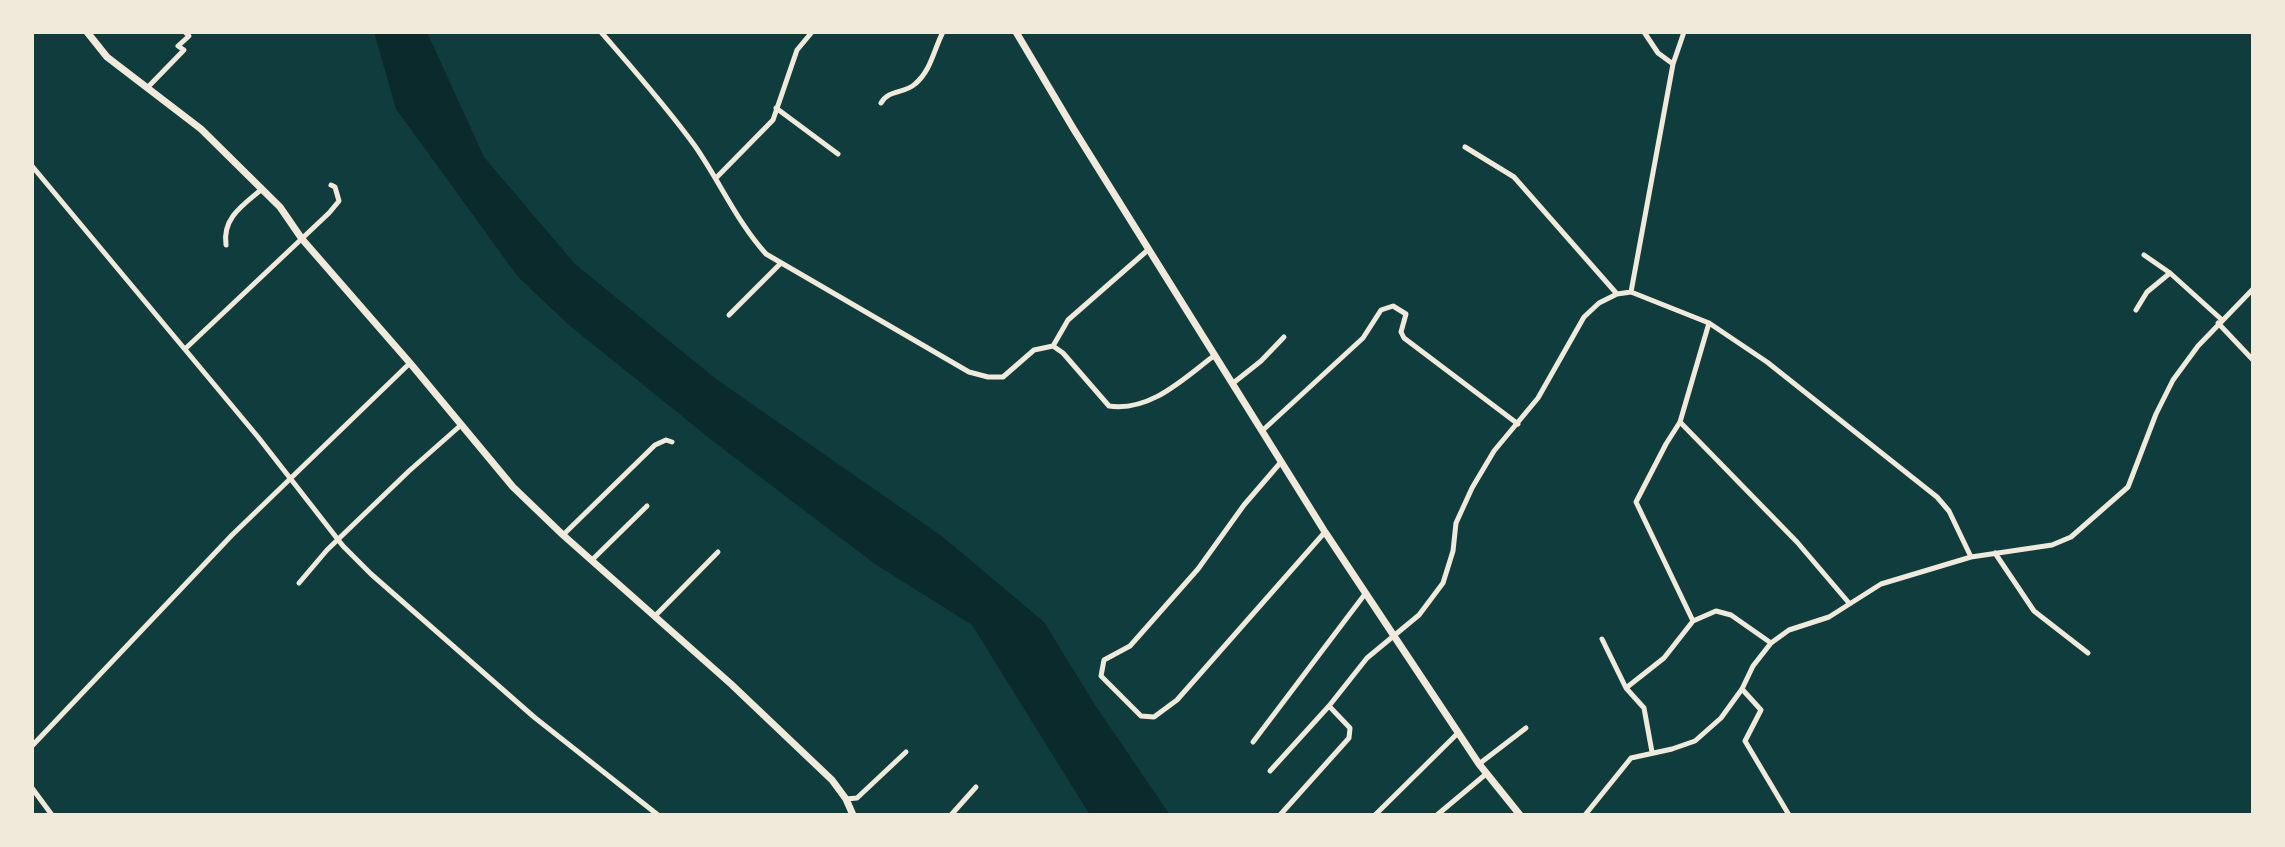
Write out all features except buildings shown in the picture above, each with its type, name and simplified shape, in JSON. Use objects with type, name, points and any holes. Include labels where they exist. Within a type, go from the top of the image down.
[{"type":"street","points":[[87,32],[107,57],[201,129],[262,188],[513,487],[821,769],[846,799],[853,815]]},
{"type":"street","points":[[148,87],[184,50],[178,46],[189,36],[185,32]]},
{"type":"street","points":[[601,32],[662,102],[716,178],[748,233],[766,254],[850,300],[969,372],[1003,377],[1034,350],[1053,346],[1063,353],[1109,406],[1117,407],[1159,397],[1215,355]]},
{"type":"street","points":[[716,178],[773,120],[797,50],[812,32]]},
{"type":"street","points":[[881,103],[885,96],[915,84],[932,61],[943,32]]},
{"type":"street","points":[[1016,32],[1325,532],[1479,764],[1520,815]]},
{"type":"street","points":[[1644,32],[1658,53],[1673,64]]},
{"type":"street","points":[[1631,292],[1673,64],[1684,32]]},
{"type":"street","points":[[776,108],[838,154]]},
{"type":"street","points":[[1465,147],[1514,177],[1617,294]]},
{"type":"street","points":[[32,166],[185,349],[338,540],[371,574],[534,717],[658,815]]},
{"type":"street","points":[[185,349],[339,201],[335,187],[331,185]]},
{"type":"street","points":[[226,245],[228,221],[262,188]]},
{"type":"street","points":[[1053,346],[1068,320],[1150,249]]},
{"type":"street","points":[[2144,255],[2170,273],[2253,360]]},
{"type":"street","points":[[729,315],[780,264]]},
{"type":"street","points":[[2136,310],[2147,292],[2170,273]]},
{"type":"street","points":[[1585,815],[1631,758],[1695,741],[1721,718],[1742,689],[1753,666],[1771,643],[1789,630],[1829,617],[1881,584],[1971,557],[2052,545],[2071,537],[2128,487],[2156,414],[2173,380],[2219,321],[2253,289]]},
{"type":"street","points":[[1270,771],[1329,706],[1367,658],[1419,615],[1443,583],[1453,551],[1456,523],[1494,451],[1538,398],[1584,317],[1599,303],[1617,294],[1631,292],[1709,323],[1767,362],[1937,497],[1949,511],[1971,557]]},
{"type":"street","points":[[1262,431],[1363,338],[1381,310],[1393,306],[1406,314],[1401,332],[1404,338],[1518,424]]},
{"type":"street","points":[[1693,621],[1636,502],[1680,422],[1709,323]]},
{"type":"street","points":[[1232,384],[1284,337]]},
{"type":"street","points":[[32,746],[232,535],[410,363]]},
{"type":"street","points":[[1680,422],[1797,542],[1849,603]]},
{"type":"street","points":[[299,583],[338,540],[461,425]]},
{"type":"street","points":[[563,535],[655,445],[666,440],[672,442]]},
{"type":"street","points":[[1281,462],[1244,505],[1198,569],[1130,646],[1104,660],[1101,676],[1141,716],[1154,717],[1186,691],[1325,532]]},
{"type":"street","points":[[592,560],[647,506]]},
{"type":"street","points":[[655,616],[718,552]]},
{"type":"street","points":[[1995,553],[2034,611],[2088,653]]},
{"type":"street","points":[[1253,742],[1365,594]]},
{"type":"street","points":[[1626,688],[1664,658],[1693,621],[1716,611],[1771,643]]},
{"type":"street","points":[[1602,639],[1626,688],[1644,708],[1652,752]]},
{"type":"street","points":[[1742,689],[1761,710],[1745,741],[1789,815]]},
{"type":"street","points":[[1280,815],[1349,738],[1350,728],[1329,706]]},
{"type":"street","points":[[1479,764],[1526,728]]},
{"type":"street","points":[[1375,815],[1458,733]]},
{"type":"street","points":[[846,799],[857,798],[906,752]]},
{"type":"street","points":[[1437,815],[1486,774]]},
{"type":"street","points":[[951,815],[976,787]]},
{"type":"street","points":[[32,788],[52,815]]},
{"type":"water","points":[[374,32],[427,32],[484,157],[575,264],[716,379],[943,537],[1044,622],[1095,705],[1170,815],[1090,815],[972,625],[875,564],[718,445],[570,326],[518,277],[396,109]]}]
